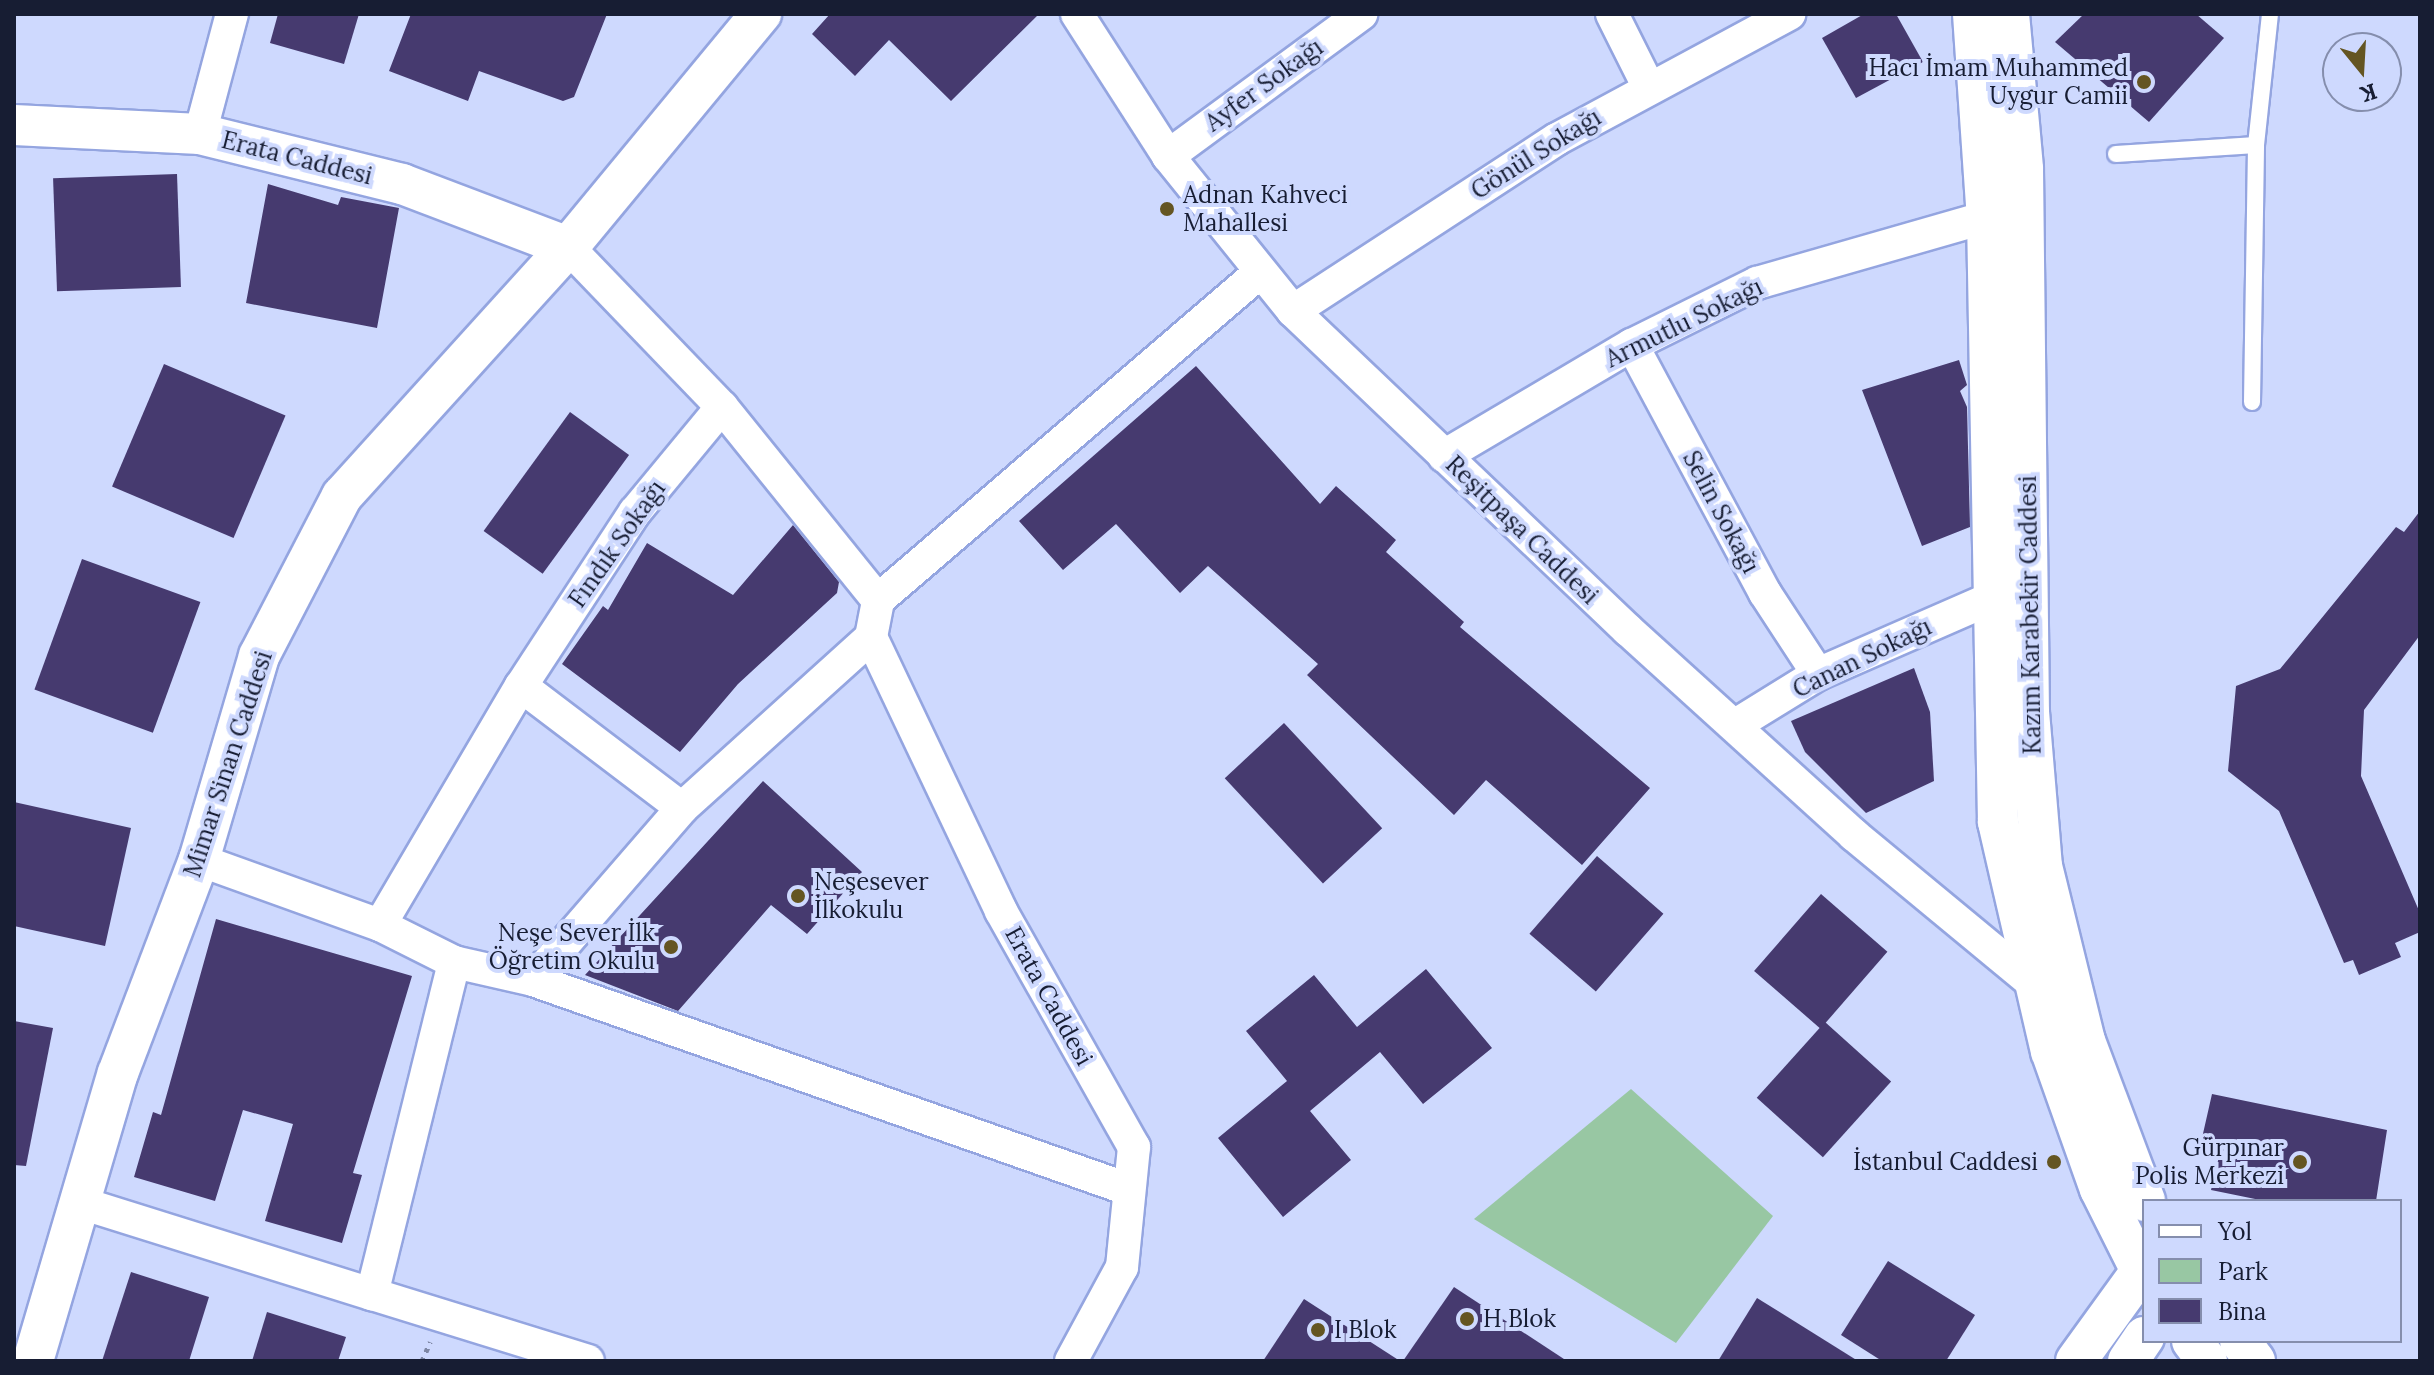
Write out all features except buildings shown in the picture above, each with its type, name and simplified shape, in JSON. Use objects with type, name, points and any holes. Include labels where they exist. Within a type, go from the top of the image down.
[{"type":"street","points":[[200,134],[232,14]]},
{"type":"street","name":"Mimar Sinan Caddesi","points":[[33,1361],[118,1073],[199,860],[259,656],[342,496],[568,247],[761,14]]},
{"type":"street","name":"Reşitpaşa Caddesi","points":[[1077,14],[1168,156],[1258,274],[1293,311],[1444,456],[1854,835],[2050,981]]},
{"type":"street","name":"Ayfer Sokağı","points":[[1168,156],[1361,14]]},
{"type":"street","points":[[1612,14],[1648,86]]},
{"type":"street","name":"Gönül Sokağı","points":[[1293,311],[1648,86],[1789,14]]},
{"type":"street","points":[[1973,14],[1987,217],[1990,599],[1998,822],[2050,981],[2100,1189],[2142,1271],[2076,1361]]},
{"type":"street","name":"Kazım Karabekir Caddesi","points":[[2009,14],[2027,320],[2029,712],[2050,981],[2144,1199]]},
{"type":"street","name":"Erata Caddesi","points":[[14,125],[200,134],[402,184],[568,247]]},
{"type":"street","name":"Armutlu Sokağı","points":[[1444,456],[1632,345],[1757,283],[1987,217]]},
{"type":"street","points":[[568,247],[722,407],[878,600]]},
{"type":"street","points":[[533,980],[682,808],[871,637],[878,600],[1258,274]]},
{"type":"street","name":"Selin Sokağı","points":[[1632,345],[1765,593],[1818,674]]},
{"type":"street","name":"Fındık Sokağı","points":[[380,925],[521,686],[635,512],[722,407]]},
{"type":"street","name":"Canan Sokağı","points":[[1737,724],[1818,674],[1990,599]]},
{"type":"street","name":"Erata Caddesi","points":[[871,637],[1001,911],[1134,1147],[1125,1188],[1122,1267],[1071,1361]]},
{"type":"street","points":[[521,686],[682,808]]},
{"type":"street","points":[[199,860],[380,925],[454,962],[533,980],[1125,1188]]},
{"type":"street","points":[[372,1294],[454,962]]},
{"type":"street","points":[[81,1203],[588,1361]]},
{"type":"street","points":[[2128,1361],[2142,1340]]},
{"type":"street","points":[[2194,1343],[2207,1361]]},
{"type":"street","points":[[2242,1343],[2255,1361]]},
{"type":"lane","points":[[2252,402],[2256,145],[2270,14]]},
{"type":"lane","points":[[2116,154],[2256,145]]},
{"type":"green space","points":[[1631,1089],[1773,1216],[1676,1343],[1474,1219]]},
{"type":"place","name":"Hacı İmam Muhammed Uygur Camii","points":[[2144,82]]},
{"type":"place","name":"Adnan Kahveci Mahallesi","points":[[1167,209]]},
{"type":"place","name":"Neşesever İlkokulu","points":[[798,896]]},
{"type":"place","name":"Neşe Sever İlk Öğretim Okulu","points":[[671,947]]},
{"type":"place","name":"İstanbul Caddesi","points":[[2054,1162]]},
{"type":"place","name":"Gürpınar Polis Merkezi","points":[[2300,1162]]},
{"type":"place","name":"H Blok","points":[[1467,1319]]},
{"type":"place","name":"I Blok","points":[[1318,1330]]}]
